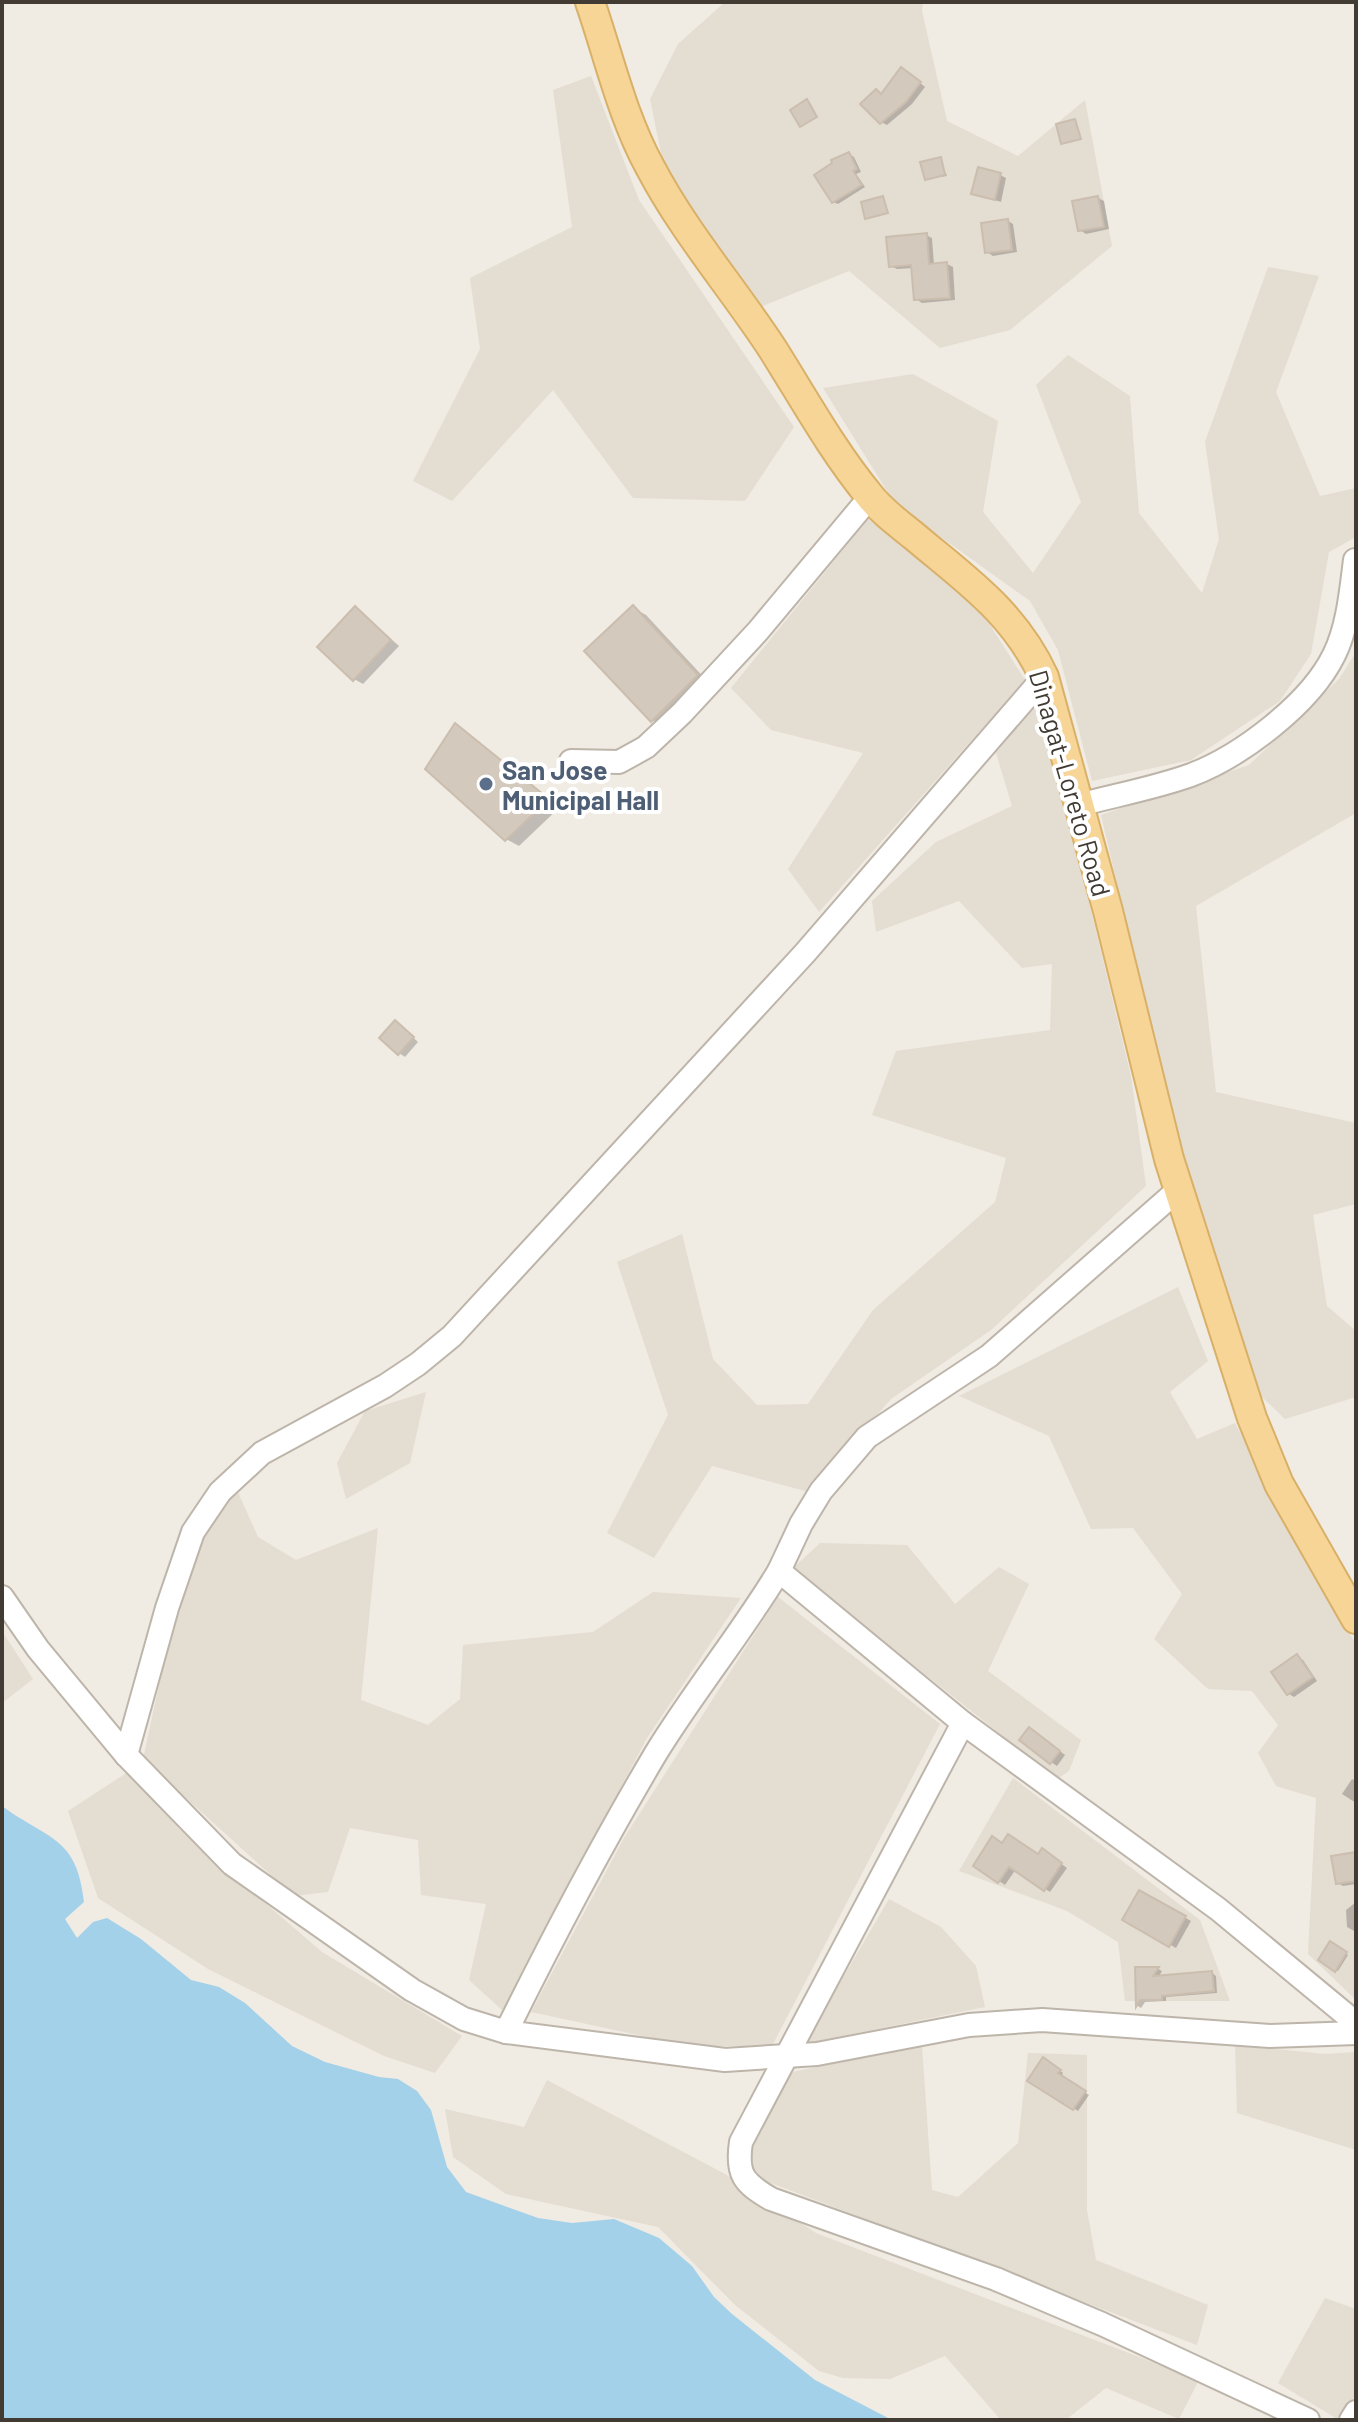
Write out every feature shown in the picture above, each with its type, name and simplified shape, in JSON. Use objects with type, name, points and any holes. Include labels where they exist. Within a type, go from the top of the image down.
[{"type":"main road","name":"Dinagat-Loreto Road","points":[[590,2],[624,109],[680,220],[769,345],[870,497],[996,607],[1018,630],[1044,677],[1178,1190],[1252,1418],[1274,1472],[1356,1619]]},
{"type":"street","points":[[571,761],[619,762],[646,747],[758,631],[870,497]]},
{"type":"street","points":[[1079,805],[1190,775],[1225,758],[1273,725],[1314,687],[1335,654],[1350,600],[1355,560]]},
{"type":"street","points":[[126,1755],[167,1608],[193,1532],[220,1492],[262,1453],[385,1386],[452,1336],[805,953],[1044,677]]},
{"type":"street","points":[[506,2032],[570,1905],[658,1750],[757,1607],[821,1491],[867,1437],[989,1356],[1178,1190]]},
{"type":"street","points":[[779,1571],[963,1723],[1218,1909],[1356,2023]]},
{"type":"street","points":[[2,1597],[38,1649],[126,1755],[232,1864],[412,1990],[464,2019],[506,2032],[725,2060],[784,2058],[890,2042],[969,2025],[1042,2020],[1270,2036],[1356,2033]]},
{"type":"street","points":[[963,1723],[741,2142],[738,2160],[741,2174],[752,2188],[771,2199],[996,2279],[1102,2324],[1308,2420]]},
{"type":"street","points":[[1351,2420],[1356,2412]]},
{"type":"shaded area","points":[[725,2],[923,2],[922,11],[947,121],[1018,156],[1085,100],[1112,246],[1010,330],[940,348],[849,271],[760,307],[664,168],[650,99],[678,44]]},
{"type":"shaded area","points":[[591,76],[639,200],[794,427],[745,501],[633,498],[553,390],[452,501],[413,481],[480,349],[470,278],[572,227],[553,90]]},
{"type":"shaded area","points":[[1268,267],[1319,276],[1276,392],[1320,496],[1356,488],[1356,537],[1329,552],[1311,654],[1280,701],[1191,760],[1092,781],[1058,650],[1030,601],[895,504],[823,388],[913,374],[998,421],[983,512],[1033,573],[1081,502],[1036,385],[1068,355],[1130,396],[1139,513],[1202,593],[1219,539],[1205,442]]},
{"type":"shaded area","points":[[868,519],[980,609],[1025,680],[819,912],[788,869],[863,753],[771,730],[731,688]]},
{"type":"shaded area","points":[[1356,652],[1356,813],[1196,906],[1216,1092],[1356,1123],[1356,1204],[1313,1215],[1327,1306],[1356,1331],[1356,1397],[1285,1419],[1260,1395],[1182,1163],[1101,815],[1249,765],[1339,679]]},
{"type":"shaded area","points":[[1040,700],[1131,1076],[1146,1186],[991,1330],[891,1399],[809,1492],[712,1466],[654,1558],[607,1533],[668,1415],[617,1262],[682,1234],[713,1359],[757,1405],[808,1404],[873,1310],[995,1202],[1006,1158],[872,1115],[896,1051],[1050,1030],[1052,964],[1022,968],[959,901],[876,932],[872,901],[936,842],[1012,806],[996,753]]},
{"type":"shaded area","points":[[1178,1287],[1208,1361],[1170,1392],[1197,1439],[1235,1423],[1356,1645],[1356,2000],[1308,1954],[1316,1798],[1276,1786],[1258,1753],[1278,1725],[1252,1691],[1208,1689],[1154,1639],[1182,1594],[1133,1528],[1091,1529],[1049,1436],[959,1396]]},
{"type":"shaded area","points":[[426,1392],[410,1463],[346,1499],[337,1463],[365,1411]]},
{"type":"shaded area","points":[[237,1490],[258,1537],[296,1560],[378,1528],[361,1700],[428,1725],[460,1699],[463,1645],[593,1632],[653,1592],[741,1598],[647,1738],[503,2011],[469,1980],[486,1904],[421,1895],[418,1840],[350,1828],[328,1892],[294,1896],[143,1759],[164,1662],[202,1536]]},
{"type":"shaded area","points":[[820,1543],[907,1545],[955,1604],[999,1567],[1029,1584],[988,1671],[1081,1740],[1069,1771],[1057,1779],[792,1569]]},
{"type":"shaded area","points":[[778,1597],[940,1724],[772,2046],[689,2046],[531,2012],[624,1838]]},
{"type":"shaded area","points":[[2,1631],[33,1679],[2,1703]]},
{"type":"shaded area","points":[[131,1770],[179,1829],[322,1952],[462,2036],[435,2073],[384,2056],[208,1969],[98,1898],[68,1811]]},
{"type":"shaded area","points":[[1013,1778],[1200,1920],[1230,2001],[1125,2001],[1118,1942],[1067,1911],[959,1871]]},
{"type":"shaded area","points":[[889,1899],[941,1927],[976,1966],[985,2007],[804,2044]]},
{"type":"shaded area","points":[[1235,2045],[1325,2054],[1356,2052],[1356,2150],[1237,2113]]},
{"type":"shaded area","points":[[922,2046],[932,2190],[958,2197],[1018,2143],[1028,2053],[1087,2055],[1087,2210],[1096,2260],[1208,2305],[1197,2345],[763,2180],[751,2166],[751,2144],[792,2072]]},
{"type":"shaded area","points":[[547,2080],[725,2174],[816,2233],[1199,2380],[1179,2419],[1106,2388],[1068,2418],[1000,2419],[945,2356],[890,2379],[843,2378],[819,2371],[735,2305],[658,2227],[506,2194],[453,2157],[445,2109],[524,2127]]},
{"type":"shaded area","points":[[1325,2298],[1356,2309],[1356,2394],[1339,2420],[1278,2383]]},
{"type":"water","points":[[2,1806],[58,1842],[75,1864],[84,1902],[65,1919],[77,1938],[93,1922],[107,1918],[141,1939],[191,1980],[219,1987],[245,2003],[292,2046],[325,2062],[398,2079],[417,2091],[431,2110],[447,2167],[466,2192],[538,2218],[572,2223],[614,2219],[659,2238],[692,2266],[714,2297],[732,2314],[815,2380],[892,2420],[2,2420]]},
{"type":"building","points":[[901,67],[921,82],[906,102],[880,124],[860,104],[876,89],[881,94]]},
{"type":"building","points":[[807,99],[817,117],[800,127],[790,110]]},
{"type":"building","points":[[1075,119],[1081,139],[1061,144],[1056,124]]},
{"type":"building","points":[[849,152],[857,169],[853,171],[862,185],[832,203],[814,175],[832,163],[831,160]]},
{"type":"building","points":[[941,157],[945,175],[925,180],[920,162]]},
{"type":"building","points":[[978,167],[1001,173],[995,200],[971,194]]},
{"type":"building","points":[[883,196],[888,213],[865,219],[861,202]]},
{"type":"building","points":[[1098,196],[1104,227],[1078,231],[1072,201]]},
{"type":"building","points":[[1008,219],[1012,250],[985,253],[981,223]]},
{"type":"building","points":[[927,233],[929,264],[947,262],[950,298],[914,300],[911,265],[889,267],[886,237]]},
{"type":"building","points":[[633,605],[698,675],[651,722],[584,651]]},
{"type":"building","points":[[355,606],[391,640],[353,681],[317,647]]},
{"type":"building","name":"San Jose Municipal Hall","points":[[455,723],[549,799],[505,841],[425,769]]},
{"type":"building","points":[[395,1020],[414,1037],[398,1055],[379,1038]]},
{"type":"building","points":[[1297,1654],[1313,1677],[1287,1695],[1271,1672]]},
{"type":"building","points":[[1029,1727],[1060,1751],[1050,1764],[1019,1740]]},
{"type":"building","points":[[1008,1834],[1038,1854],[1042,1848],[1062,1863],[1044,1891],[1009,1867],[998,1883],[973,1866],[992,1836],[1002,1843]]},
{"type":"building","points":[[1356,1852],[1356,1881],[1336,1884],[1331,1856]]},
{"type":"building","points":[[1139,1890],[1186,1916],[1169,1947],[1122,1920]]},
{"type":"building","points":[[1330,1941],[1347,1952],[1335,1972],[1318,1960]]},
{"type":"building","points":[[1135,1967],[1159,1967],[1153,1976],[1212,1971],[1214,1991],[1162,1996],[1162,2000],[1140,2000],[1136,2007]]},
{"type":"building","points":[[1043,2057],[1061,2070],[1058,2073],[1086,2091],[1073,2110],[1027,2081]]},
{"type":"place","name":"San Jose Municipal Hall","points":[[486,784]]}]
